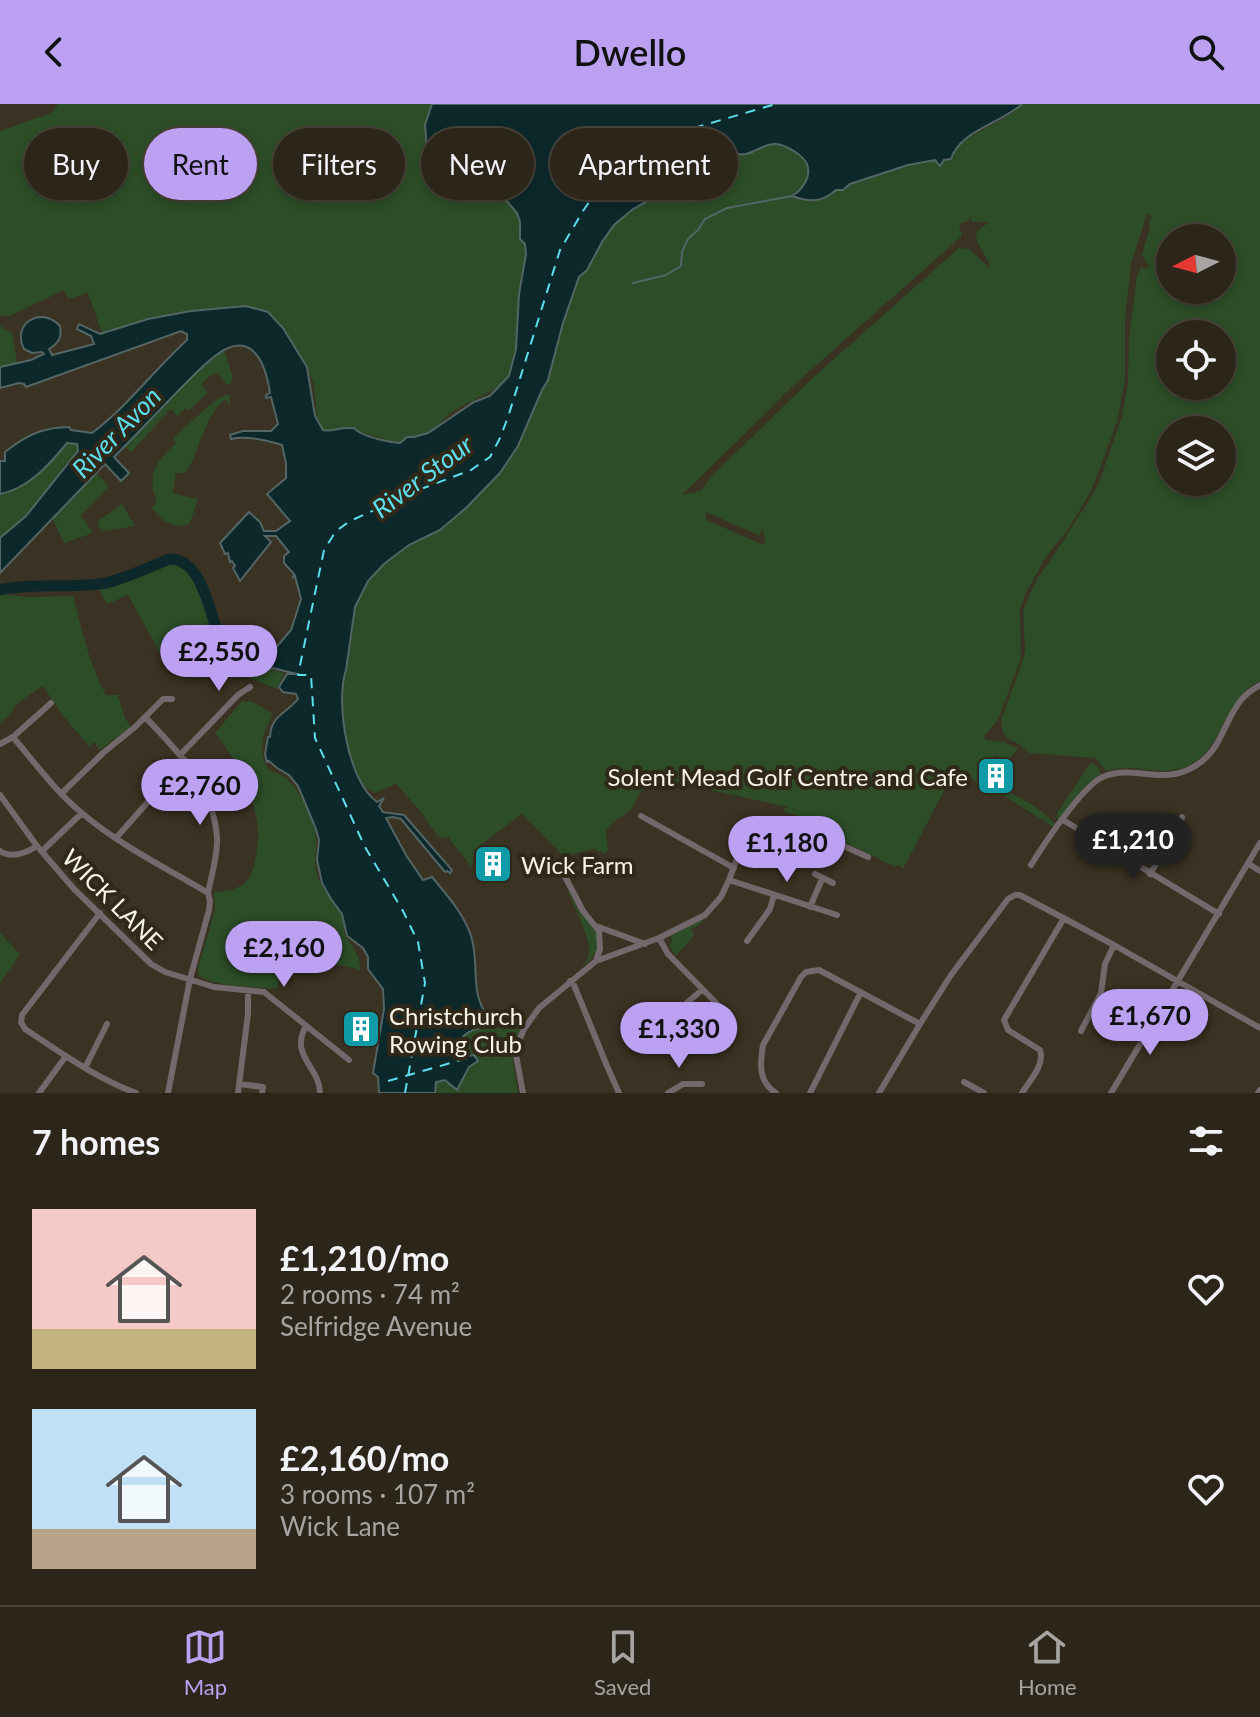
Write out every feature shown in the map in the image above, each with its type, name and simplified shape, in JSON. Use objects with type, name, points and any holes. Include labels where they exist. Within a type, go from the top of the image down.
[{"type":"street","points":[[1031,865],[1086,789],[1104,776],[1123,773],[1168,775],[1182,773],[1199,764],[1213,753],[1239,702],[1260,685]]},
{"type":"street","points":[[116,838],[238,695],[250,687]]},
{"type":"street","points":[[62,793],[163,699],[172,699]]},
{"type":"street","points":[[0,744],[13,737],[51,703]]},
{"type":"street","points":[[145,717],[192,770],[214,819],[217,840],[208,893],[209,910],[190,979],[168,1093]]},
{"type":"street","points":[[13,737],[82,813],[116,838],[208,893]]},
{"type":"street","name":"WICK LANE","points":[[0,795],[74,889],[151,964],[165,972],[214,987],[264,992],[349,1060]]},
{"type":"street","points":[[0,851],[11,855],[40,848],[82,813]]},
{"type":"street","points":[[641,816],[734,868]]},
{"type":"street","points":[[1150,874],[1182,817]]},
{"type":"street","points":[[1063,820],[1219,914]]},
{"type":"street","points":[[523,1093],[515,1055],[517,1043],[535,1013],[596,961],[645,944],[705,915],[721,897],[746,834],[754,825],[763,822],[797,825],[868,857]]},
{"type":"street","points":[[1111,1093],[1260,843]]},
{"type":"street","points":[[553,861],[560,867],[583,911],[596,926],[601,943],[596,961]]},
{"type":"street","points":[[1249,864],[1260,871]]},
{"type":"street","points":[[810,907],[818,876],[833,883]]},
{"type":"street","points":[[729,880],[837,915]]},
{"type":"street","points":[[747,941],[770,909],[774,895]]},
{"type":"street","points":[[879,1093],[951,975],[1008,899],[1020,895],[1260,1028]]},
{"type":"street","points":[[100,913],[22,1015],[21,1022],[25,1029],[85,1068],[112,1084],[136,1093]]},
{"type":"street","points":[[1022,1093],[1042,1062],[1042,1056],[1040,1050],[1008,1030],[1004,1020],[1064,918]]},
{"type":"street","points":[[596,926],[645,944]]},
{"type":"street","points":[[659,938],[668,954],[728,1015]]},
{"type":"street","points":[[1081,1031],[1101,993],[1105,964],[1114,945]]},
{"type":"street","points":[[776,1093],[763,1082],[764,1035],[806,972],[819,970],[920,1024]]},
{"type":"street","points":[[570,981],[619,1093]]},
{"type":"street","points":[[641,1042],[702,990]]},
{"type":"street","points":[[238,1093],[248,991]]},
{"type":"street","points":[[810,1093],[861,992]]},
{"type":"street","points":[[85,1068],[107,1024]]},
{"type":"street","points":[[306,1026],[301,1042],[302,1052],[319,1081],[320,1093]]},
{"type":"street","points":[[39,1093],[66,1056]]},
{"type":"street","points":[[964,1082],[984,1093]]},
{"type":"street","points":[[239,1084],[263,1087],[262,1093]]},
{"type":"street","points":[[668,1093],[683,1084],[702,1084]]},
{"type":"green space","points":[[58,104],[434,104],[426,128],[421,128],[421,200],[512,200],[518,206],[528,245],[513,367],[503,385],[450,413],[434,430],[399,444],[360,432],[327,437],[317,417],[314,385],[307,367],[283,328],[118,329],[102,333],[88,293],[68,299],[64,290],[10,316],[0,316],[0,131],[53,111]]},
{"type":"green space","points":[[1022,104],[1260,104],[1260,681],[1247,689],[1238,700],[1207,751],[1196,761],[1175,770],[1128,768],[1106,771],[1095,758],[1029,753],[1008,739],[1003,733],[1001,720],[1025,651],[1023,612],[1026,603],[1037,579],[1100,480],[1122,416],[1137,276],[1141,267],[1145,269],[1149,266],[1142,255],[1152,216],[1147,214],[1131,264],[1125,318],[1125,379],[1117,422],[1088,496],[1069,528],[1045,558],[1024,597],[1020,610],[1021,658],[998,720],[984,736],[986,740],[1018,748],[1008,762],[995,755],[978,783],[956,768],[903,869],[816,829],[815,825],[801,817],[785,812],[784,809],[788,807],[668,781],[641,791],[631,810],[606,831],[606,854],[594,849],[563,856],[522,814],[474,850],[472,867],[449,837],[437,835],[396,784],[374,793],[364,786],[351,762],[342,712],[343,681],[355,607],[368,581],[384,563],[409,545],[440,530],[500,473],[518,446],[548,380],[579,277],[587,270],[614,225],[649,200],[738,200],[738,153],[746,154],[772,144],[795,152],[806,162],[808,169],[804,186],[799,192],[809,202],[908,165],[935,160],[939,166],[965,140],[1014,112]],"holes":[[[971,218],[972,222],[989,222],[976,232],[990,269],[970,249],[959,248],[817,374],[700,491],[682,495],[795,384],[962,236],[959,224]],[[706,512],[760,536],[761,528],[765,536],[764,545],[706,520]]]},
{"type":"green space","points":[[0,326],[12,333],[17,363],[0,367]]},
{"type":"green space","points":[[224,350],[233,377],[231,384],[227,385],[217,373],[209,377],[201,384],[208,393],[178,416],[171,409],[131,452],[125,446],[196,373]]},
{"type":"green space","points":[[227,394],[230,405],[225,400],[218,406],[186,473],[176,473],[173,493],[198,499],[190,523],[179,526],[168,523],[152,507],[157,502],[152,484],[154,470],[176,443],[173,438],[213,402]]},
{"type":"green space","points":[[67,443],[78,444],[78,451],[26,516],[0,538],[0,494],[20,487],[38,474]]},
{"type":"green space","points":[[96,473],[109,486],[81,516],[93,533],[64,543],[53,519]]},
{"type":"green space","points":[[122,504],[135,526],[104,531],[98,526],[98,521]]},
{"type":"green space","points":[[167,565],[184,565],[222,635],[164,660],[128,595],[107,604],[99,590]]},
{"type":"green space","points":[[0,594],[73,596],[95,672],[106,695],[118,695],[131,727],[100,750],[94,742],[89,746],[43,686],[16,704],[11,714],[0,723]]},
{"type":"green space","points":[[239,660],[284,673],[277,689],[243,675],[235,666]]},
{"type":"green space","points":[[242,701],[253,702],[273,714],[264,736],[264,761],[268,768],[291,782],[308,810],[316,834],[316,872],[342,914],[345,935],[358,957],[360,971],[333,964],[301,966],[283,974],[277,988],[273,989],[225,985],[199,976],[198,968],[215,910],[214,892],[231,890],[244,884],[252,873],[256,856],[258,833],[249,792],[237,766],[215,733]]},
{"type":"green space","points":[[1091,762],[1101,774],[1083,788],[1058,821],[1057,813]]},
{"type":"green space","points":[[996,781],[1001,784],[1000,787],[1037,808],[1056,825],[1052,826],[992,788]]},
{"type":"green space","points":[[564,884],[598,938],[595,954],[583,965],[589,955],[587,938]]},
{"type":"green space","points":[[702,920],[691,930],[694,935],[676,956],[670,947],[670,936]]},
{"type":"green space","points":[[0,933],[20,954],[0,983]]},
{"type":"green space","points":[[517,1026],[520,1030],[511,1049],[518,1093],[435,1093],[436,1081],[445,1080],[457,1090],[469,1067],[469,1056],[457,1047],[469,1030]]},
{"type":"water","points":[[432,104],[1022,104],[972,134],[956,149],[951,159],[944,160],[940,166],[935,160],[908,165],[850,184],[820,199],[810,200],[792,196],[805,183],[808,174],[802,157],[776,144],[738,154],[738,128],[550,128],[550,200],[649,200],[614,225],[587,270],[579,277],[548,380],[518,446],[500,473],[440,530],[409,545],[384,564],[368,581],[355,607],[342,701],[346,740],[352,760],[367,792],[377,802],[384,798],[379,806],[383,812],[404,815],[452,870],[445,872],[401,819],[386,818],[423,880],[432,877],[464,920],[474,946],[479,998],[488,1016],[487,1024],[481,1024],[481,1028],[466,1034],[457,1047],[469,1056],[474,1055],[478,1061],[469,1067],[457,1090],[445,1080],[436,1082],[435,1093],[379,1093],[378,1077],[373,1073],[384,1009],[383,989],[368,969],[368,957],[363,948],[347,936],[342,914],[322,883],[317,860],[319,840],[298,786],[289,775],[267,762],[265,754],[273,724],[298,699],[296,694],[283,692],[279,687],[287,674],[297,674],[244,661],[237,657],[243,656],[233,652],[257,655],[265,647],[260,640],[263,638],[274,650],[291,630],[301,599],[295,576],[284,563],[284,556],[289,552],[276,536],[265,536],[271,542],[240,581],[233,568],[235,566],[220,543],[249,512],[260,522],[264,531],[276,531],[290,521],[267,494],[286,478],[282,445],[250,438],[231,439],[230,435],[243,431],[271,431],[278,424],[271,397],[266,398],[270,393],[260,359],[250,349],[240,346],[228,348],[211,359],[114,457],[129,473],[121,481],[105,464],[0,573],[0,538],[26,516],[78,451],[77,444],[67,443],[29,481],[0,494],[0,461],[5,461],[5,452],[27,437],[51,429],[69,427],[92,433],[187,340],[187,334],[181,331],[26,387],[19,383],[0,388],[0,367],[44,354],[24,349],[21,340],[25,325],[37,317],[45,317],[60,326],[59,339],[49,349],[52,355],[94,344],[91,336],[77,329],[79,324],[100,334],[148,319],[246,306],[268,312],[283,328],[307,367],[315,416],[323,430],[354,428],[369,437],[400,443],[407,437],[428,433],[474,402],[490,396],[509,376],[516,349],[519,294],[526,254],[525,244],[520,239],[517,213],[506,200],[534,200],[534,128],[425,128]]},
{"type":"waterway","points":[[633,283],[666,275],[681,266],[682,252],[688,239],[705,219],[727,208],[792,196]]},
{"type":"waterway","points":[[0,590],[107,583],[170,559],[182,562],[199,581],[223,648],[248,656]]},
{"type":"ferry route","points":[[405,1093],[425,983],[418,942],[365,847],[315,738],[311,675],[298,675],[324,550],[336,531],[350,521],[471,470],[490,457],[508,417],[560,250],[611,170],[656,139],[776,104]]},
{"type":"ferry route","points":[[388,1081],[475,1056]]},
{"type":"place","name":"Solent Mead Golf Centre and Cafe","points":[[996,776]]},
{"type":"place","name":"Wick Farm","points":[[493,864]]},
{"type":"place","name":"Christchurch Rowing Club","points":[[361,1029]]},
{"type":"water label","name":"River Avon","points":[[116,432]]},
{"type":"water label","name":"River Stour","points":[[422,476]]}]
